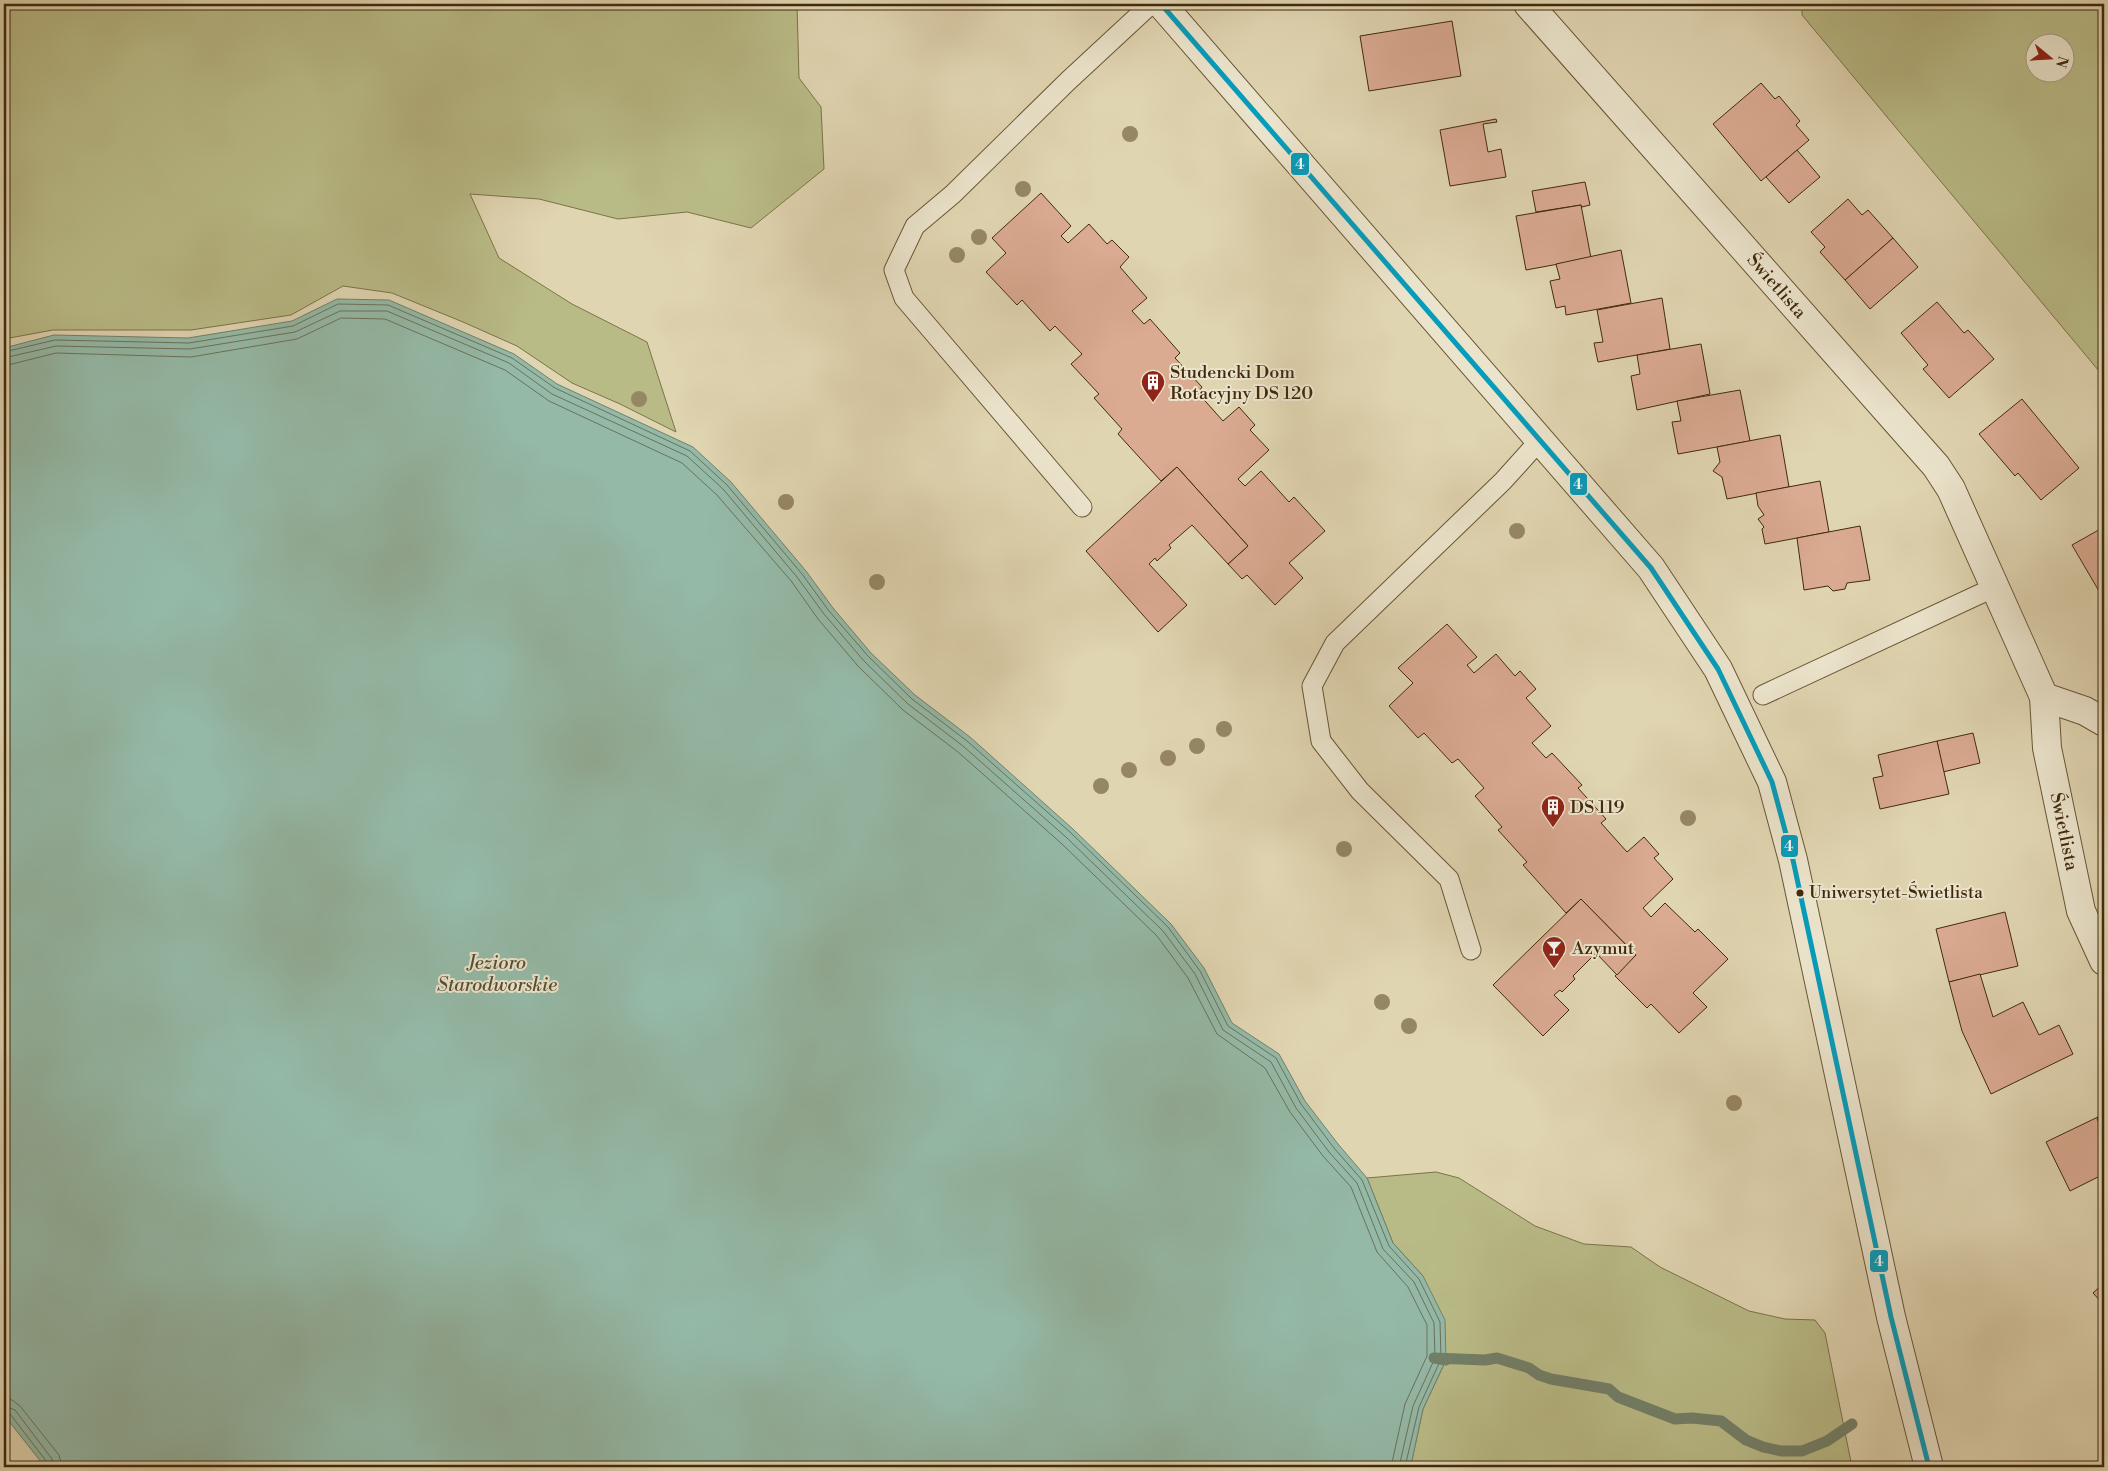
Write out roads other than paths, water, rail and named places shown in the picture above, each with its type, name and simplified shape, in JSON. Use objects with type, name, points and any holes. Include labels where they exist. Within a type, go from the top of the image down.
[{"type":"street","points":[[1161,4],[1651,568],[1718,669],[1772,782],[1793,860],[1891,1317],[1929,1467]]},
{"type":"street","name":"Świetlista","points":[[1528,4],[1936,466],[1950,489],[1970,529],[2044,696],[2047,748],[2081,911],[2104,961]]},
{"type":"street","points":[[2044,696],[2086,711],[2104,722]]},
{"type":"lane","points":[[1082,507],[904,298],[894,270],[915,226],[953,194],[1041,107],[1152,4]]},
{"type":"lane","points":[[1471,950],[1449,879],[1360,791],[1321,741],[1312,686],[1335,643],[1503,481],[1540,440]]},
{"type":"lane","points":[[1763,695],[1995,587]]},
{"type":"water","name":"Jezioro Starodworskie","points":[[337,299],[389,300],[514,354],[557,384],[693,447],[731,482],[806,571],[833,608],[871,653],[915,695],[970,737],[1074,830],[1171,924],[1204,968],[1232,1023],[1279,1054],[1305,1101],[1367,1178],[1393,1243],[1423,1276],[1445,1320],[1446,1360],[1423,1409],[1411,1465],[1408,1467],[45,1467],[4,1415],[4,348],[54,335],[188,338],[292,321]]},
{"type":"waterway","points":[[1446,1360],[1434,1358],[1485,1360],[1497,1358],[1529,1368],[1539,1375],[1551,1379],[1609,1389],[1618,1397],[1675,1419],[1692,1418],[1721,1421],[1746,1440],[1763,1447],[1781,1451],[1802,1451],[1827,1441],[1852,1424]]},
{"type":"place","name":"Studencki Dom Rotacyjny DS 120","points":[[1153,403]]},
{"type":"place","name":"DS 119","points":[[1553,828]]},
{"type":"place","name":"Uniwersytet-Świetlista","points":[[1800,893]]},
{"type":"place","name":"Azymut","points":[[1554,969]]}]
